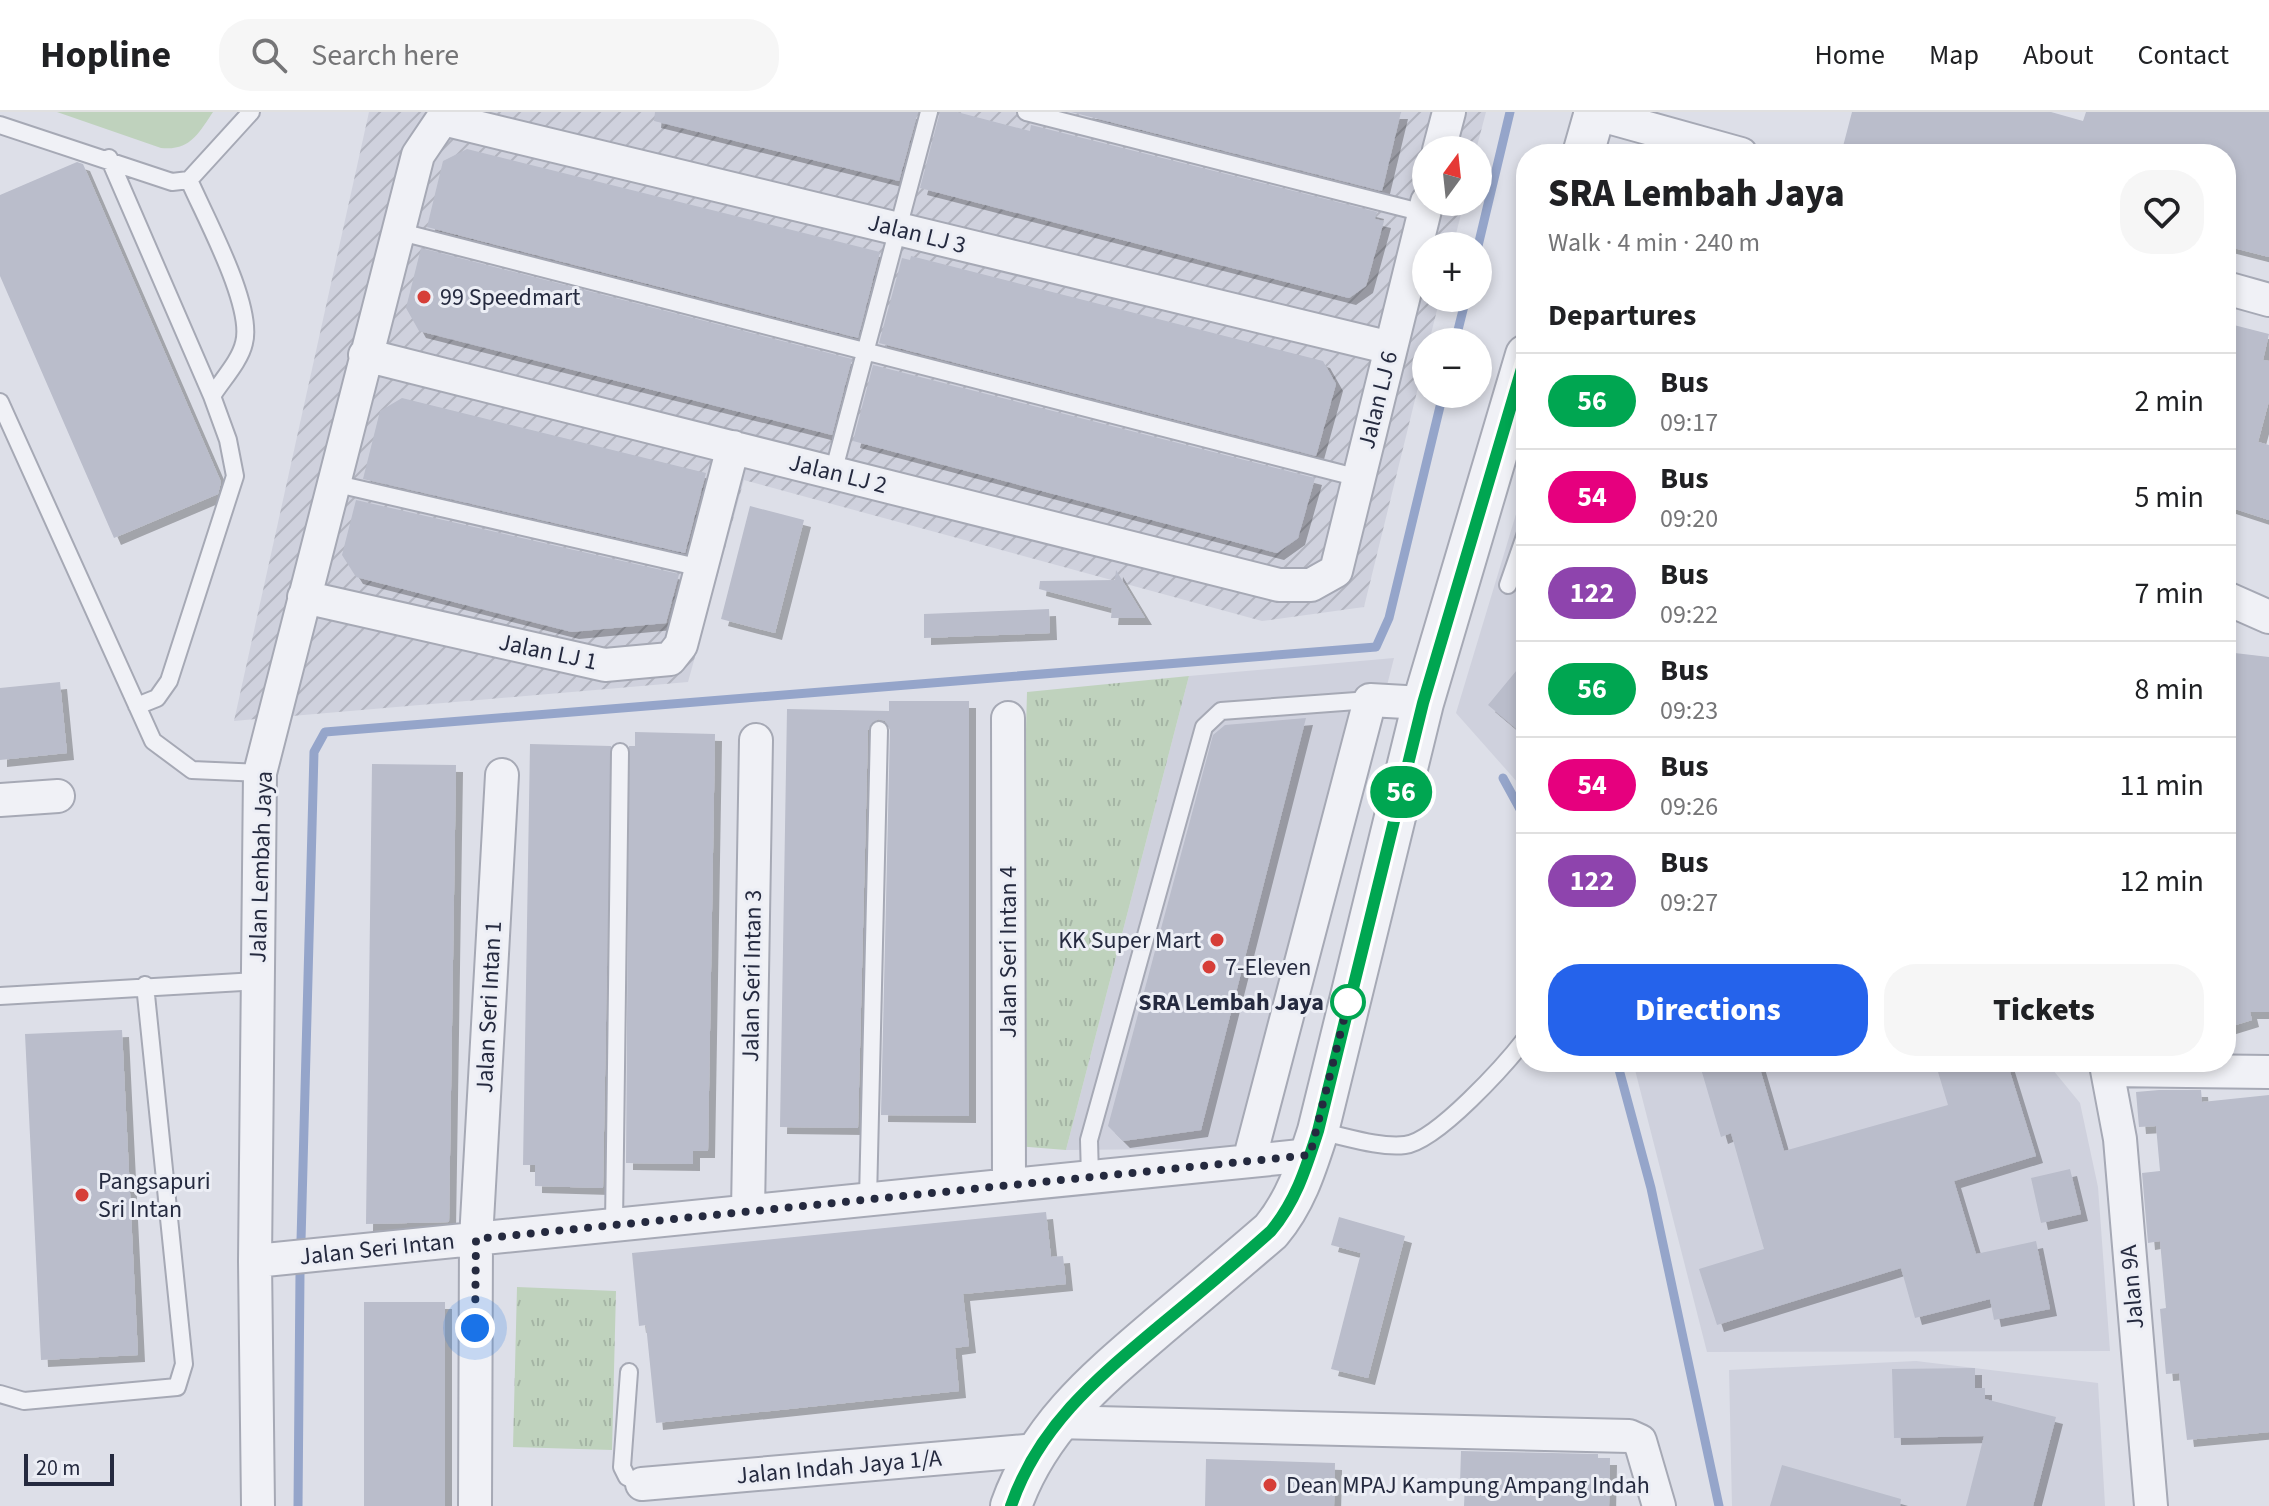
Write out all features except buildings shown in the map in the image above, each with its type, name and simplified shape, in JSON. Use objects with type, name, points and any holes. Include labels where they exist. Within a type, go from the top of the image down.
[{"type":"street","points":[[1443,136],[1449,112]]},
{"type":"street","points":[[1585,144],[1593,113],[1705,144]]},
{"type":"street","name":"Jalan LJ 3","points":[[445,116],[1391,348]]},
{"type":"street","name":"Jalan Lembah Jaya","points":[[258,1506],[255,1261],[260,773],[418,155],[445,116]]},
{"type":"street","name":"Jalan LJ 6","points":[[1311,585],[1336,571],[1423,216]]},
{"type":"street","points":[[2236,291],[2269,300]]},
{"type":"street","name":"Jalan LJ 2","points":[[365,355],[1279,585],[1311,585]]},
{"type":"street","points":[[1011,1506],[1046,1436],[1085,1389],[1271,1231],[1288,1211],[1314,1143],[1423,703],[1516,422]]},
{"type":"street","name":"Jalan LJ 1","points":[[304,597],[605,665],[670,659],[681,645],[733,447]]},
{"type":"street","points":[[2236,602],[2269,617]]},
{"type":"street","points":[[1249,1161],[1370,700],[1423,703]]},
{"type":"street","name":"Jalan Seri Intan 4","points":[[1008,718],[1009,1185]]},
{"type":"street","name":"Jalan Seri Intan 3","points":[[748,1211],[756,740]]},
{"type":"street","name":"Jalan Seri Intan 1","points":[[475,1506],[476,1239],[502,775]]},
{"type":"street","points":[[0,800],[58,796]]},
{"type":"street","points":[[2236,1071],[2269,1072]]},
{"type":"street","name":"Jalan 9A","points":[[2103,1072],[2120,1139],[2151,1506]]},
{"type":"street","name":"Jalan Seri Intan","points":[[255,1261],[1249,1161],[1314,1143]]},
{"type":"street","name":"Jalan Indah Jaya 1/A","points":[[642,1484],[1046,1436],[1629,1436],[1640,1441],[1645,1452],[1659,1506]]},
{"type":"lane","points":[[0,125],[109,158],[172,182],[189,180],[251,112]]},
{"type":"lane","points":[[833,473],[929,112]]},
{"type":"lane","points":[[1026,112],[1412,205]]},
{"type":"lane","points":[[109,158],[212,396],[228,440],[235,476],[230,500],[169,681],[157,698],[137,706]]},
{"type":"lane","points":[[189,180],[243,306],[246,328],[244,346],[212,396]]},
{"type":"lane","points":[[397,231],[1359,478]]},
{"type":"lane","points":[[0,402],[153,741],[192,770],[260,773]]},
{"type":"lane","points":[[333,483],[701,568]]},
{"type":"lane","points":[[1508,585],[1516,562]]},
{"type":"lane","points":[[1090,1177],[1089,1140],[1204,727],[1221,711],[1370,700]]},
{"type":"lane","points":[[868,1199],[879,730]]},
{"type":"lane","points":[[614,1225],[620,752]]},
{"type":"lane","points":[[0,996],[145,985],[258,981]]},
{"type":"lane","points":[[0,1394],[24,1401],[177,1387],[184,1364],[145,985]]},
{"type":"lane","points":[[1314,1143],[1405,1145],[1423,1138],[1489,1081],[1516,1050]]},
{"type":"lane","points":[[629,1372],[622,1467],[627,1477],[642,1484]]},
{"type":"shaded area","points":[[369,112],[1486,112],[1480,136],[1412,136],[1412,216],[1460,216],[1456,232],[1412,232],[1412,312],[1436,312],[1432,328],[1412,328],[1413,408],[1364,607],[1262,621],[744,480],[688,682],[234,721]]},
{"type":"shaded area","points":[[1516,514],[1516,781],[1456,713]]},
{"type":"shaded area","points":[[1394,658],[1269,1148],[1066,1150],[1189,676]]},
{"type":"shaded area","points":[[1636,1072],[2055,1072],[2080,1103],[2098,1187],[2110,1351],[1707,1352]]},
{"type":"shaded area","points":[[1916,1361],[2098,1383],[2105,1506],[1732,1506],[1729,1370]]},
{"type":"green space","points":[[57,112],[213,112],[186,144],[161,148]]},
{"type":"green space","points":[[1189,676],[1066,1150],[1015,1146],[1027,692]]},
{"type":"green space","points":[[517,1287],[616,1291],[612,1450],[513,1447]]},
{"type":"waterway","points":[[1481,232],[1510,112]]},
{"type":"waterway","points":[[1458,328],[1462,312]]},
{"type":"waterway","points":[[301,1241],[314,752],[325,732],[1376,647],[1389,618],[1440,408]]},
{"type":"waterway","points":[[1503,778],[1516,802]]},
{"type":"waterway","points":[[1620,1072],[1651,1188],[1719,1506]]},
{"type":"waterway","points":[[298,1506],[300,1273]]},
{"type":"bus line","name":"56","points":[[1011,1506],[1018,1485],[1055,1422],[1085,1389],[1271,1231],[1288,1211],[1301,1183],[1318,1131],[1423,703],[1516,390]]},
{"type":"place","name":"99 Speedmart","points":[[424,297]]},
{"type":"place","name":"KK Super Mart","points":[[1217,940]]},
{"type":"place","name":"7-Eleven","points":[[1209,967]]},
{"type":"place","name":"SRA Lembah Jaya","points":[[1348,1002]]},
{"type":"place","name":"Pangsapuri Sri Intan","points":[[82,1195]]},
{"type":"place","name":"Dean MPAJ Kampung Ampang Indah","points":[[1270,1485]]},
{"type":"route","points":[[475,1328],[476,1239],[1310,1155],[1351,991],[1348,1002]]}]
